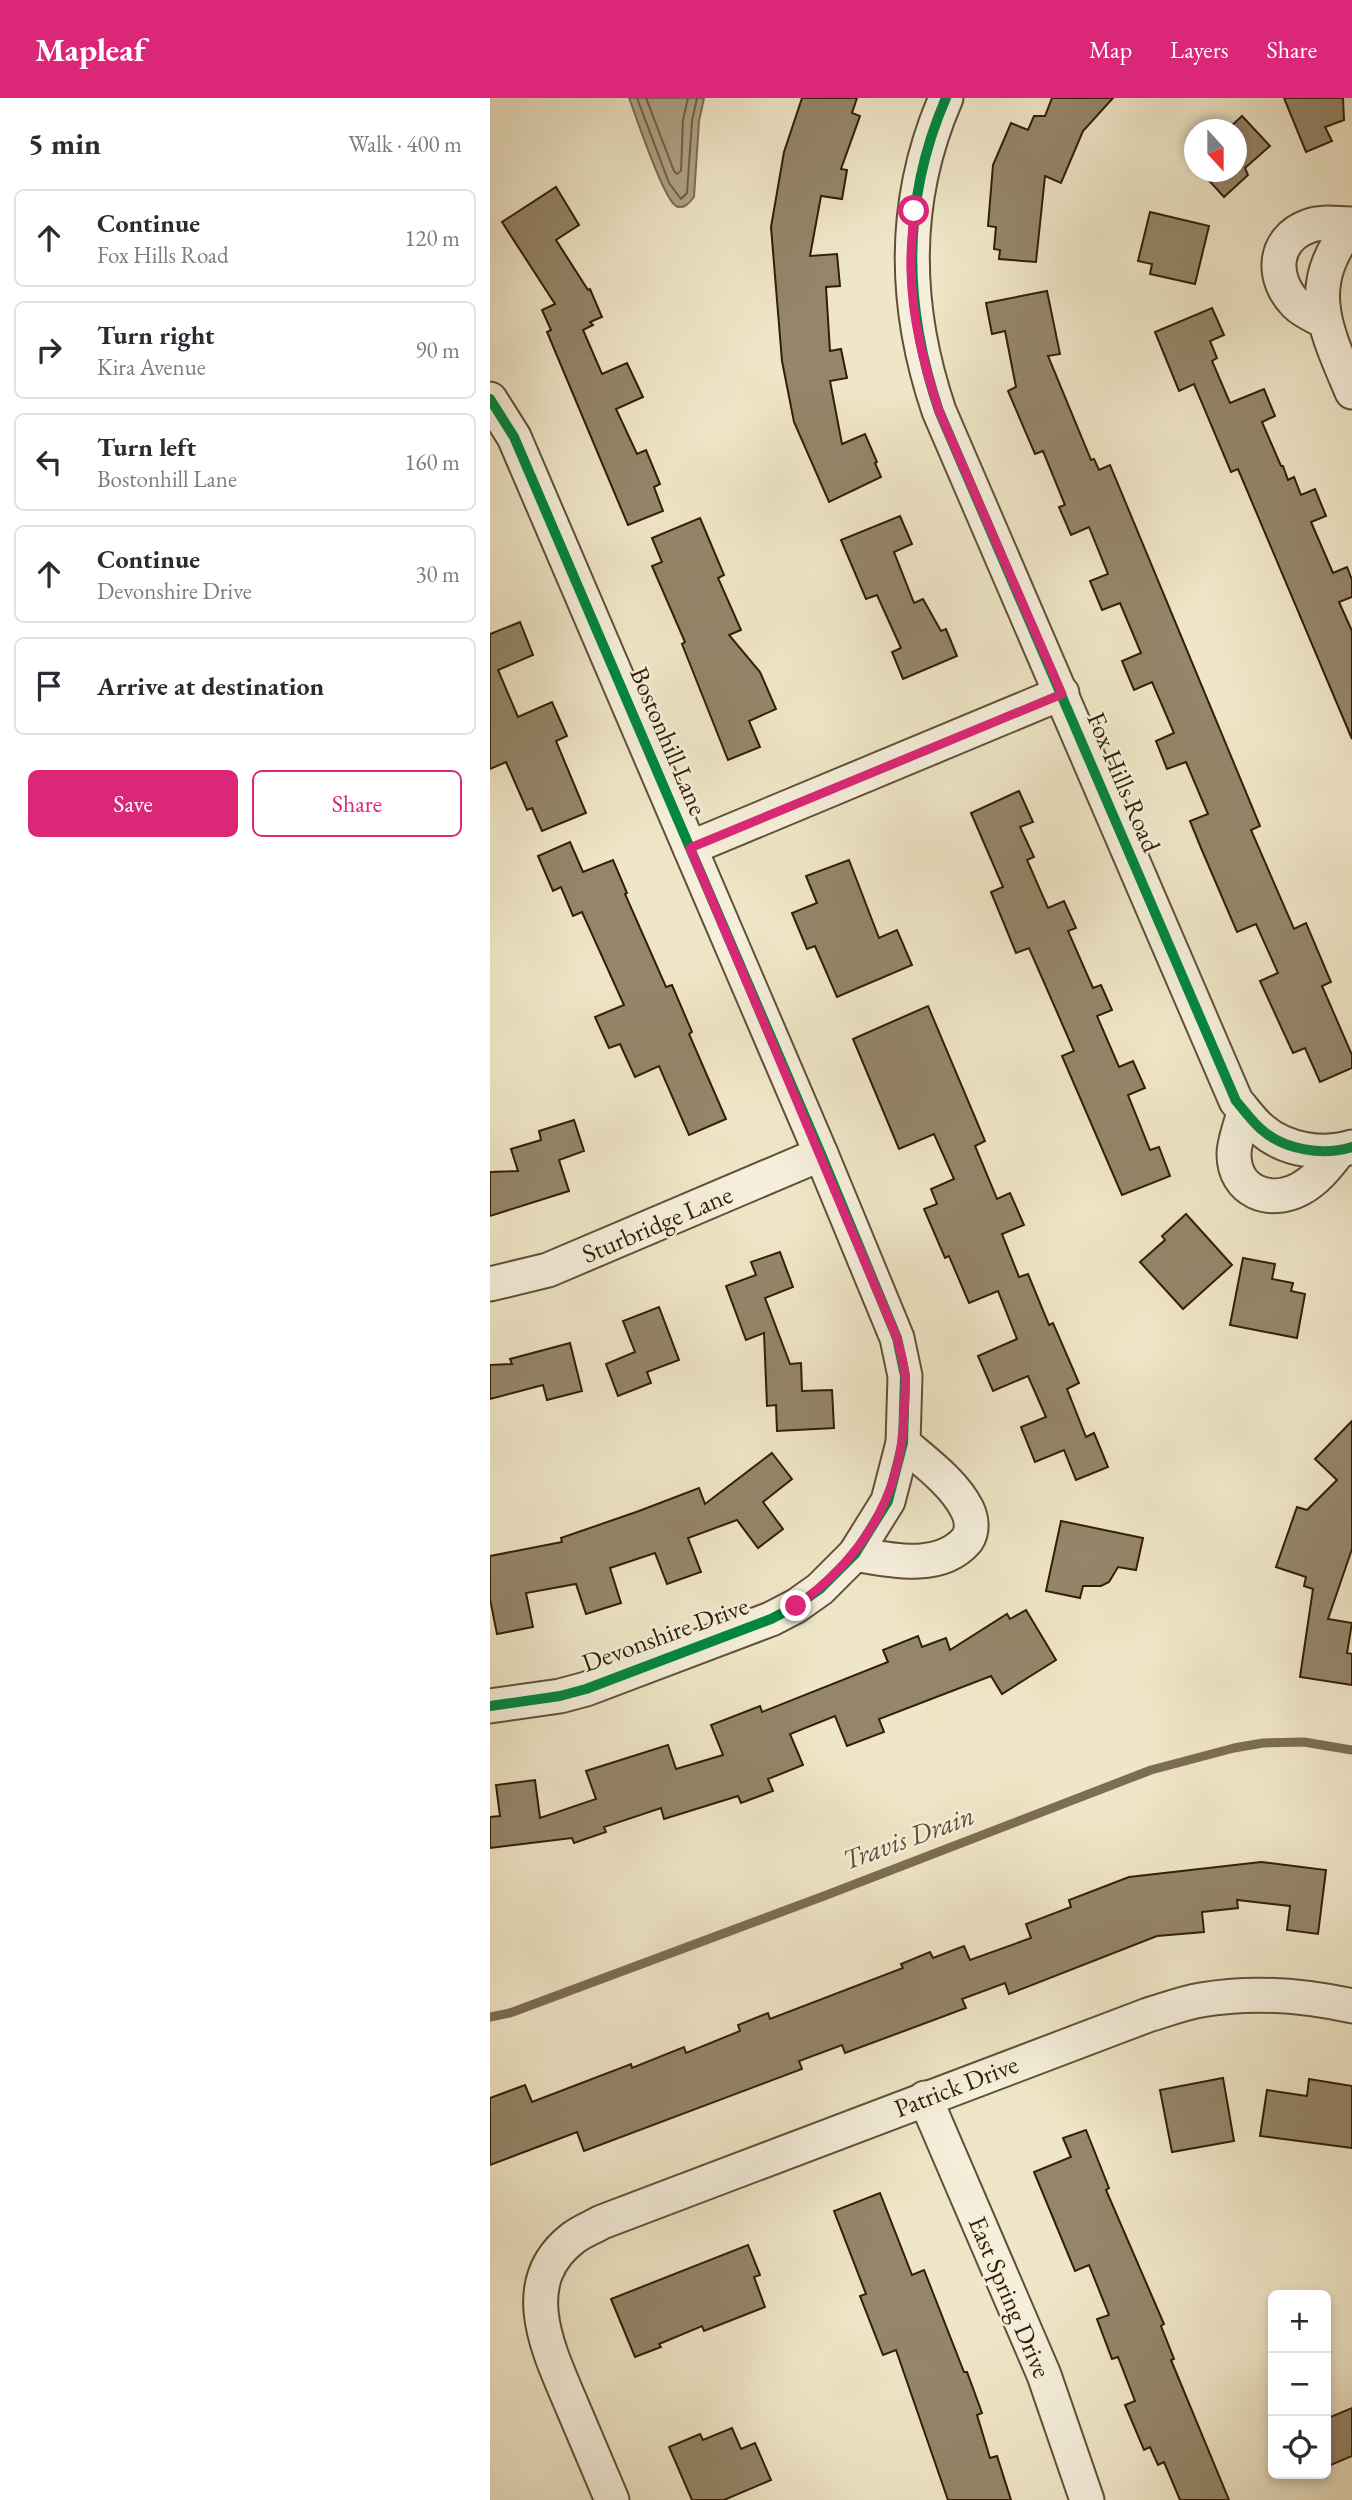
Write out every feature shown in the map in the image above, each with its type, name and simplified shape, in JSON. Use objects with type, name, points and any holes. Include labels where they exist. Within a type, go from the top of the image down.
[{"type":"street","name":"Fox Hills Road","points":[[946,98],[926,152],[914,211],[911,271],[917,330],[939,411],[1222,1074],[1236,1101],[1262,1130],[1281,1142],[1318,1152],[1346,1149]]},
{"type":"street","points":[[1324,321],[1299,307],[1281,283],[1279,261],[1282,249],[1297,232],[1312,224],[1352,224]]},
{"type":"street","points":[[1352,224],[1339,240],[1326,265],[1322,289],[1324,321],[1330,342],[1352,392]]},
{"type":"street","name":"Bostonhill Lane","points":[[490,399],[514,437],[897,1338],[905,1376],[904,1443],[887,1501]]},
{"type":"street","points":[[690,848],[1062,694]]},
{"type":"street","points":[[1244,1112],[1234,1154],[1240,1176],[1250,1189],[1266,1196],[1283,1195],[1301,1188],[1346,1149]]},
{"type":"street","name":"Sturbridge Lane","points":[[490,1284],[548,1270],[821,1154]]},
{"type":"street","points":[[855,1554],[896,1561],[935,1559],[960,1548],[970,1535],[971,1523],[967,1509],[947,1483],[904,1443]]},
{"type":"street","name":"Devonshire Drive","points":[[490,1706],[560,1696],[586,1689],[771,1619],[820,1589],[855,1554],[887,1501]]},
{"type":"street","name":"Patrick Drive","points":[[612,2500],[557,2371],[540,2313],[546,2273],[557,2255],[573,2238],[602,2222],[1148,2015],[1199,2000],[1242,1995],[1286,1995],[1352,2006]]},
{"type":"street","name":"East Spring Drive","points":[[925,2098],[1044,2375],[1087,2500]]},
{"type":"water","points":[[629,98],[704,98],[699,121],[694,197],[684,206],[676,206],[664,188]]},
{"type":"building","points":[[802,98],[857,98],[852,113],[860,116],[841,169],[847,170],[842,199],[821,196],[810,256],[837,254],[840,286],[826,287],[830,351],[841,349],[847,378],[830,381],[842,444],[865,434],[881,477],[829,502],[794,422],[782,361],[771,227],[784,152]]},
{"type":"building","points":[[1052,98],[1113,98],[1083,131],[1061,183],[1045,176],[1036,262],[999,259],[1000,250],[994,249],[996,227],[988,226],[993,165],[1011,123],[1028,130],[1034,116],[1045,116]]},
{"type":"building","points":[[1284,98],[1343,98],[1344,120],[1325,127],[1332,141],[1306,152]]},
{"type":"building","points":[[1247,121],[1270,146],[1247,166]]},
{"type":"building","points":[[1210,182],[1240,182],[1224,197]]},
{"type":"building","points":[[556,187],[579,225],[556,240],[588,290],[590,289],[602,317],[590,322],[593,325],[583,330],[602,374],[627,363],[643,397],[616,409],[637,454],[646,450],[660,484],[654,487],[663,511],[628,525],[547,332],[551,330],[542,310],[555,304],[502,222]]},
{"type":"building","points":[[1150,212],[1209,226],[1195,284],[1150,274],[1152,264],[1138,261]]},
{"type":"building","points":[[1047,291],[1060,354],[1048,356],[1091,460],[1094,459],[1099,470],[1110,465],[1260,826],[1251,830],[1294,929],[1306,923],[1331,982],[1322,986],[1352,1055],[1352,1068],[1320,1082],[1305,1048],[1293,1053],[1260,981],[1278,973],[1256,924],[1237,932],[1201,848],[1190,821],[1208,814],[1186,762],[1167,769],[1156,741],[1174,733],[1152,682],[1134,690],[1122,661],[1141,653],[1120,603],[1102,610],[1090,581],[1108,574],[1089,527],[1071,535],[1059,507],[1065,505],[1043,451],[1035,454],[1008,391],[1016,387],[1005,331],[992,334],[986,303]]},
{"type":"building","points":[[1212,308],[1224,335],[1210,341],[1217,358],[1212,361],[1230,403],[1264,389],[1275,416],[1262,422],[1281,466],[1288,480],[1294,477],[1301,495],[1315,489],[1326,516],[1311,522],[1333,573],[1347,567],[1352,580],[1352,597],[1339,602],[1352,631],[1352,739],[1238,469],[1231,472],[1194,384],[1179,391],[1155,332]]},
{"type":"building","points":[[900,516],[912,544],[894,552],[914,603],[923,599],[941,631],[946,629],[957,656],[903,679],[892,652],[901,648],[877,595],[866,599],[841,540]]},
{"type":"building","points":[[700,518],[724,575],[718,578],[741,630],[729,635],[760,672],[776,709],[749,721],[760,747],[728,760],[682,644],[685,642],[652,566],[662,562],[652,538]]},
{"type":"building","points":[[520,622],[533,655],[498,670],[518,717],[552,702],[567,736],[556,741],[586,813],[542,831],[532,808],[527,810],[506,762],[490,769],[490,634]]},
{"type":"building","points":[[1019,791],[1033,822],[1020,827],[1034,857],[1027,860],[1048,908],[1064,901],[1076,928],[1068,931],[1093,988],[1101,985],[1112,1010],[1097,1016],[1119,1067],[1133,1061],[1145,1088],[1128,1095],[1150,1150],[1159,1147],[1170,1176],[1122,1195],[1062,1056],[1074,1051],[1029,948],[1016,953],[991,892],[1003,887],[971,813]]},
{"type":"building","points":[[570,842],[583,872],[613,860],[666,987],[672,985],[692,1032],[689,1034],[726,1119],[689,1135],[659,1066],[635,1077],[620,1044],[609,1048],[595,1017],[624,1005],[582,912],[573,916],[561,887],[553,891],[538,856]]},
{"type":"building","points":[[849,860],[879,938],[897,930],[912,965],[837,997],[815,946],[807,949],[792,913],[817,903],[806,876]]},
{"type":"building","points":[[928,1006],[985,1141],[975,1146],[997,1199],[1010,1193],[1024,1225],[1002,1234],[1019,1277],[1028,1274],[1049,1325],[1053,1323],[1079,1383],[1067,1389],[1086,1437],[1094,1433],[1108,1467],[1076,1480],[1064,1450],[1035,1462],[1021,1427],[1046,1417],[1028,1376],[993,1391],[978,1356],[1017,1339],[998,1291],[969,1303],[949,1256],[945,1258],[924,1209],[937,1204],[931,1189],[954,1179],[934,1134],[899,1149],[853,1039]]},
{"type":"building","points":[[574,1120],[584,1151],[559,1160],[569,1191],[490,1216],[490,1172],[518,1171],[511,1149],[541,1140],[539,1131]]},
{"type":"building","points":[[1186,1214],[1232,1265],[1183,1309],[1140,1262],[1165,1240],[1162,1236]]},
{"type":"building","points":[[780,1252],[793,1287],[765,1298],[790,1364],[801,1363],[802,1391],[832,1390],[834,1428],[777,1431],[776,1405],[767,1406],[764,1333],[746,1340],[726,1286],[756,1275],[751,1262]]},
{"type":"building","points":[[1243,1258],[1275,1264],[1272,1279],[1293,1283],[1291,1291],[1305,1294],[1297,1338],[1230,1325]]},
{"type":"building","points":[[659,1307],[679,1360],[647,1372],[651,1383],[618,1396],[606,1364],[635,1352],[623,1321]]},
{"type":"building","points":[[570,1343],[582,1391],[547,1400],[543,1385],[490,1399],[490,1365],[512,1364],[510,1359]]},
{"type":"building","points":[[1352,1421],[1352,1549],[1328,1619],[1352,1623],[1347,1653],[1352,1654],[1352,1685],[1300,1677],[1313,1589],[1304,1586],[1306,1577],[1276,1567],[1297,1507],[1307,1510],[1337,1480],[1315,1459]]},
{"type":"building","points":[[772,1453],[792,1479],[763,1502],[783,1529],[758,1548],[737,1520],[688,1538],[701,1572],[667,1584],[655,1553],[610,1568],[621,1603],[586,1614],[576,1584],[526,1593],[533,1627],[497,1634],[490,1599],[490,1556],[562,1542],[561,1538],[699,1488],[705,1504]]},
{"type":"building","points":[[1061,1521],[1143,1538],[1136,1570],[1118,1567],[1109,1582],[1101,1586],[1083,1586],[1080,1598],[1046,1591]]},
{"type":"building","points":[[1026,1610],[1056,1660],[1002,1694],[991,1676],[879,1719],[884,1732],[847,1746],[835,1716],[790,1734],[803,1765],[768,1779],[773,1791],[741,1803],[738,1796],[664,1819],[661,1808],[604,1827],[606,1832],[574,1843],[572,1838],[490,1848],[490,1817],[500,1816],[496,1785],[535,1780],[540,1818],[596,1799],[586,1771],[668,1745],[676,1769],[723,1755],[711,1725],[760,1706],[762,1712],[888,1662],[883,1650],[918,1636],[922,1647],[946,1638],[950,1650],[1007,1614],[1010,1619]]},
{"type":"building","points":[[1261,1862],[1326,1870],[1318,1934],[1287,1930],[1290,1906],[1237,1900],[1238,1908],[1202,1912],[1204,1932],[1157,1936],[1009,1994],[1005,1983],[962,1999],[966,2008],[845,2053],[842,2045],[799,2061],[802,2069],[584,2151],[577,2132],[490,2165],[490,2098],[525,2085],[532,2102],[684,2047],[686,2053],[740,2031],[738,2025],[768,2013],[770,2019],[903,1968],[901,1964],[930,1952],[933,1958],[964,1946],[970,1960],[1031,1938],[1026,1924],[1071,1907],[1069,1900],[1129,1877]]},
{"type":"building","points":[[1223,2078],[1234,2141],[1172,2152],[1160,2090]]},
{"type":"building","points":[[1309,2079],[1352,2086],[1352,2148],[1260,2136],[1267,2090],[1307,2096]]},
{"type":"building","points":[[1086,2130],[1109,2188],[1106,2190],[1164,2324],[1161,2326],[1174,2359],[1171,2360],[1229,2500],[1180,2500],[1164,2462],[1158,2465],[1150,2447],[1144,2450],[1125,2405],[1135,2401],[1118,2357],[1112,2359],[1097,2319],[1109,2315],[1089,2265],[1075,2271],[1034,2172],[1071,2157],[1063,2138]]},
{"type":"building","points":[[880,2193],[912,2275],[924,2270],[982,2413],[977,2415],[990,2458],[997,2456],[1011,2500],[948,2500],[896,2350],[883,2355],[860,2296],[866,2294],[834,2211]]},
{"type":"building","points":[[748,2245],[760,2275],[754,2277],[765,2307],[704,2331],[702,2326],[635,2357],[611,2299]]},
{"type":"building","points":[[1352,2408],[1352,2456],[1331,2465],[1331,2417]]},
{"type":"building","points":[[732,2428],[741,2449],[755,2443],[771,2480],[724,2500],[692,2500],[669,2447],[700,2434],[703,2440]]},
{"type":"waterway","name":"Travis Drain","points":[[490,2017],[510,2013],[824,1896],[1151,1770],[1263,1743],[1304,1742],[1352,1750]]},
{"type":"cycle path","points":[[946,98],[931,137],[921,175],[912,253],[919,332],[939,411],[1236,1101],[1258,1127],[1271,1137],[1293,1147],[1317,1151],[1352,1147]]},
{"type":"cycle path","points":[[490,399],[514,437],[821,1154],[897,1338],[905,1376],[903,1443],[888,1501],[855,1554],[820,1589],[771,1619],[586,1689],[560,1696],[490,1706]]},
{"type":"route","points":[[796,1606],[820,1589],[855,1554],[887,1501],[904,1443],[905,1376],[897,1338],[690,848],[1062,694],[939,411],[928,377],[917,330],[911,271],[914,211]]}]
